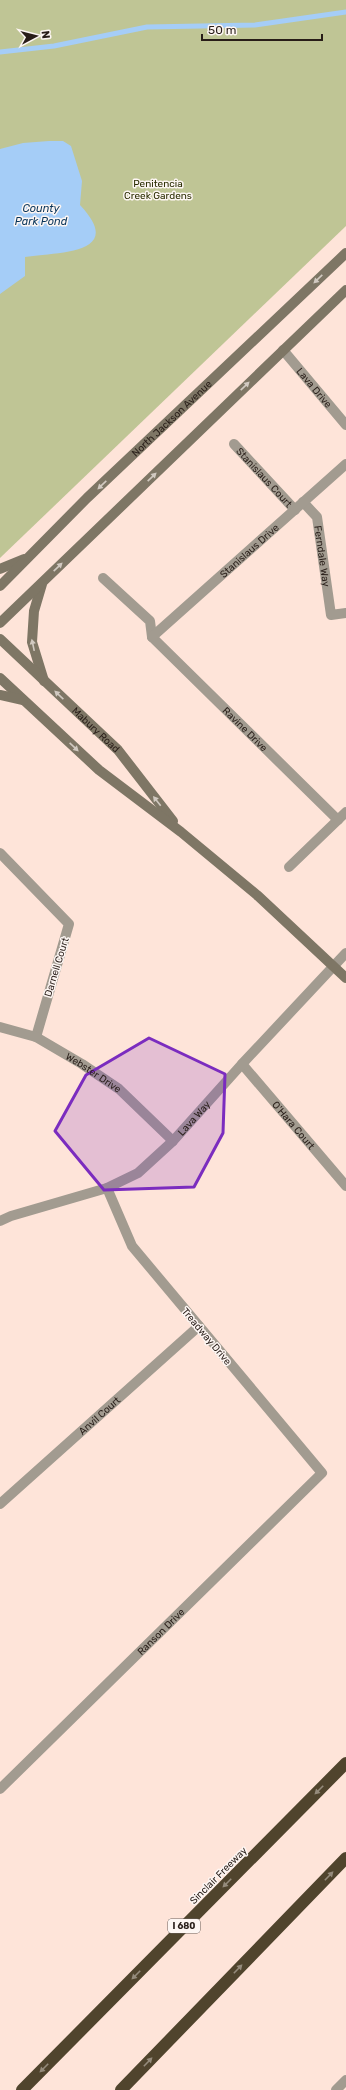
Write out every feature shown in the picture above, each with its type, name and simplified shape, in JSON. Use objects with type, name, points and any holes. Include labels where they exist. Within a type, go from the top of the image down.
[{"type":"highway","name":"Sinclair Freeway","points":[[22,2090],[346,1762]]},
{"type":"highway","points":[[121,2090],[346,1858]]},
{"type":"main road","name":"North Jackson Avenue","points":[[0,586],[93,493],[346,252]]},
{"type":"main road","points":[[0,623],[346,290]]},
{"type":"main road","points":[[0,569],[29,557]]},
{"type":"main road","points":[[42,582],[34,611],[32,642],[45,682]]},
{"type":"main road","name":"Mabury Road","points":[[0,639],[118,750],[181,832]]},
{"type":"main road","name":"Mabury Road","points":[[0,678],[99,770],[181,832],[257,895],[346,978]]},
{"type":"main road","points":[[0,695],[25,701]]},
{"type":"street","name":"Lava Drive","points":[[283,350],[346,425]]},
{"type":"street","name":"Stanislaus Court","points":[[234,444],[295,510]]},
{"type":"street","name":"Stanislaus Drive","points":[[152,638],[346,464]]},
{"type":"street","name":"Ferndale Way","points":[[303,502],[317,517],[331,615],[346,613]]},
{"type":"street","points":[[103,578],[150,621],[152,638]]},
{"type":"street","name":"Ravine Drive","points":[[152,638],[338,820]]},
{"type":"street","points":[[289,867],[346,812]]},
{"type":"street","name":"Darnell Court","points":[[0,853],[69,924],[36,1037]]},
{"type":"street","name":"Lava Way","points":[[0,1221],[11,1216],[107,1188],[138,1173],[173,1141],[242,1064],[346,953]]},
{"type":"street","name":"Webster Drive","points":[[0,1027],[36,1037],[82,1064],[119,1090],[173,1141]]},
{"type":"street","name":"O'Hara Court","points":[[242,1064],[346,1186]]},
{"type":"street","name":"Treadway Drive","points":[[107,1188],[132,1246],[322,1473]]},
{"type":"street","name":"Anvil Court","points":[[0,1504],[199,1326]]},
{"type":"street","name":"Ranson Drive","points":[[0,1789],[322,1473]]},
{"type":"street","points":[[336,2090],[346,2080]]},
{"type":"highlighted area","points":[[149,1038],[225,1074],[223,1133],[194,1187],[104,1190],[55,1131],[86,1075]]},
{"type":"green space","name":"Penitencia Creek Gardens","points":[[0,0],[346,0],[346,226],[0,558]]},
{"type":"water","name":"County Park Pond","points":[[63,141],[71,146],[82,181],[80,205],[92,221],[96,234],[92,242],[82,248],[69,252],[25,257],[25,276],[0,294],[0,149],[23,143]]},
{"type":"waterway","points":[[0,52],[54,46],[147,27],[255,25],[346,12]]}]
